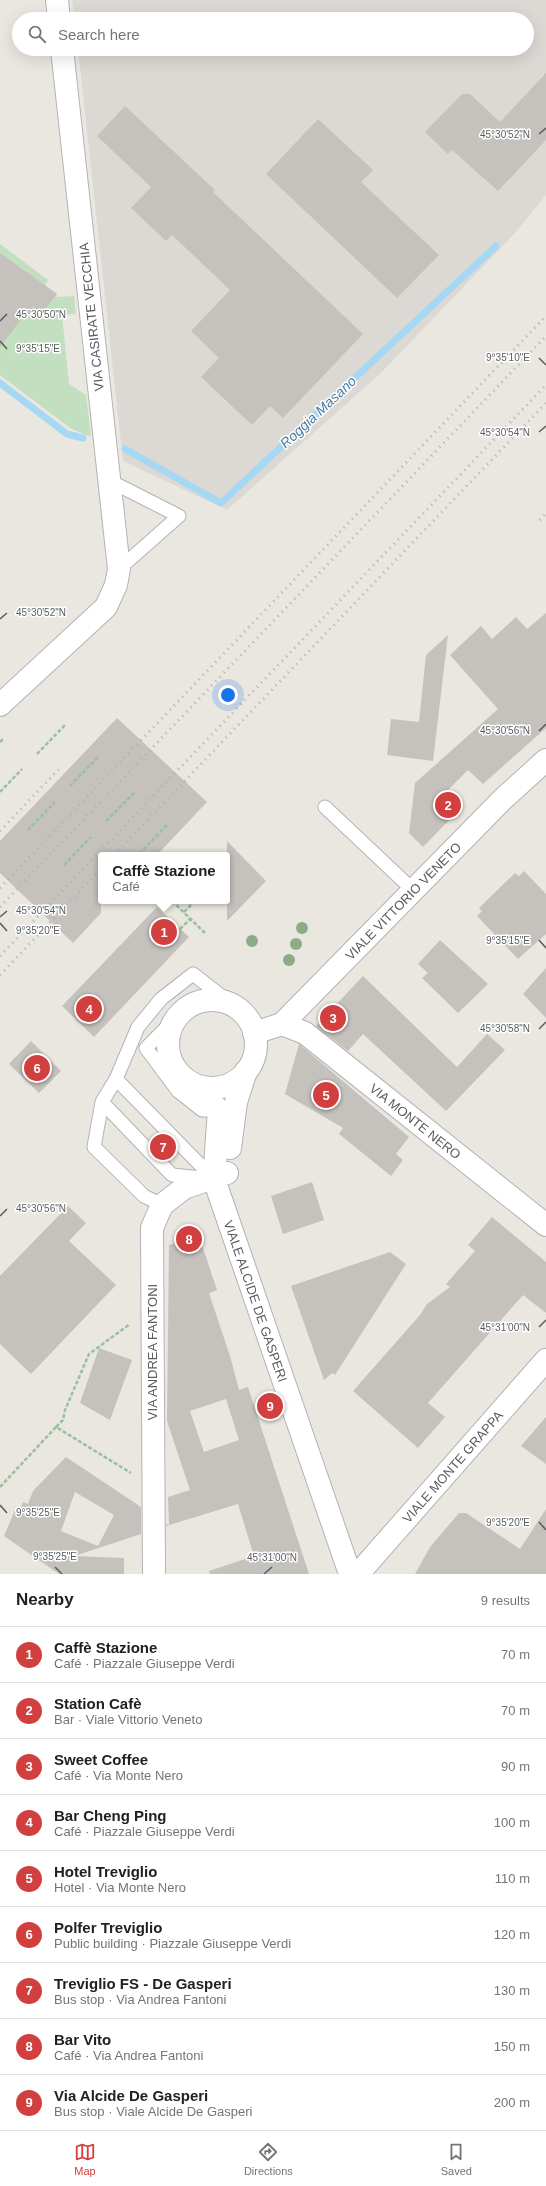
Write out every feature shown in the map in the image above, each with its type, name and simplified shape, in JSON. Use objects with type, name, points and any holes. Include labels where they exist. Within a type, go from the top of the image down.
[{"type":"street","points":[[57,0],[58,12]]},
{"type":"street","name":"VIA CASIRATE VECCHIA","points":[[63,56],[117,577]]},
{"type":"street","points":[[0,705],[106,607],[117,577]]},
{"type":"street","name":"VIALE VITTORIO VENETO","points":[[254,1033],[282,1024],[503,799],[546,760]]},
{"type":"street","points":[[183,1077],[198,1085],[215,1087],[231,1083],[246,1071],[254,1053],[254,1033],[250,1022],[238,1009],[222,1001],[204,1001],[192,1005],[178,1016],[170,1032],[168,1046],[171,1059],[183,1077],[219,1110]]},
{"type":"street","name":"VIA MONTE NERO","points":[[282,1024],[305,1033],[546,1225]]},
{"type":"street","name":"VIALE ALCIDE DE GASPERI","points":[[220,1176],[236,1102],[246,1071]]},
{"type":"street","name":"VIALE ALCIDE DE GASPERI","points":[[219,1110],[220,1176],[224,1209],[291,1398],[350,1574]]},
{"type":"street","name":"VIA ANDREA FANTONI","points":[[154,1574],[152,1228],[162,1205],[184,1188],[220,1176]]},
{"type":"street","name":"VIALE MONTE GRAPPA","points":[[358,1574],[546,1360]]},
{"type":"lane","points":[[108,480],[179,516],[117,577]]},
{"type":"lane","points":[[325,807],[413,890]]},
{"type":"lane","points":[[162,1205],[144,1196],[94,1147],[102,1102],[116,1079],[138,1027],[160,999],[193,974],[238,1009]]},
{"type":"lane","points":[[178,1016],[146,1048],[178,1091],[202,1110],[219,1110]]},
{"type":"lane","points":[[116,1079],[220,1176]]},
{"type":"lane","points":[[102,1102],[172,1175],[220,1176]]},
{"type":"path","points":[[37,754],[65,725]]},
{"type":"path","points":[[0,742],[4,738]]},
{"type":"path","points":[[70,786],[98,757]]},
{"type":"path","points":[[0,792],[22,769]]},
{"type":"path","points":[[106,821],[135,792]]},
{"type":"path","points":[[28,830],[55,802]]},
{"type":"path","points":[[142,852],[168,824]]},
{"type":"path","points":[[64,865],[91,837]]},
{"type":"path","points":[[175,904],[205,933]]},
{"type":"path","points":[[184,912],[192,904]]},
{"type":"path","points":[[180,929],[190,919]]},
{"type":"path","points":[[0,1487],[63,1420],[65,1410],[89,1354],[152,1308]]},
{"type":"path","points":[[56,1427],[153,1487]]},
{"type":"shaded area","points":[[72,0],[546,0],[546,195],[515,233],[380,374],[227,510],[123,461],[79,56],[534,56],[534,12],[74,12]]},
{"type":"green space","points":[[0,244],[48,280],[45,285],[57,294],[55,297],[74,296],[76,314],[62,315],[69,384],[86,395],[91,437],[70,428],[0,375]]},
{"type":"building","points":[[546,73],[546,140],[498,191],[452,150],[448,154],[425,132],[462,94],[470,94],[500,122]]},
{"type":"building","points":[[125,106],[215,190],[213,192],[363,334],[283,418],[270,406],[252,425],[201,377],[219,358],[191,331],[230,290],[172,235],[166,241],[131,208],[151,187],[97,136]]},
{"type":"building","points":[[318,119],[373,170],[361,182],[439,255],[397,298],[266,174]]},
{"type":"building","points":[[0,253],[57,294],[37,320],[26,313],[0,347]]},
{"type":"building","points":[[546,613],[546,728],[483,784],[468,770],[447,791],[462,807],[423,847],[409,833],[415,783],[498,709],[450,655],[481,626],[492,639],[516,617],[527,629]]},
{"type":"building","points":[[448,635],[433,761],[387,755],[391,719],[419,722],[426,655]]},
{"type":"building","points":[[117,718],[207,802],[160,852],[98,852],[98,904],[101,904],[101,913],[73,943],[0,873],[0,841]]},
{"type":"building","points":[[227,841],[266,881],[227,921],[227,904],[230,904],[230,852],[227,852]]},
{"type":"building","points":[[524,871],[546,894],[546,934],[518,959],[477,916],[482,911],[479,908],[515,873],[519,876]]},
{"type":"building","points":[[157,907],[189,937],[94,1037],[62,1006]]},
{"type":"building","points":[[440,940],[488,984],[458,1013],[422,978],[428,973],[418,964]]},
{"type":"building","points":[[546,968],[546,1018],[523,994]]},
{"type":"building","points":[[363,976],[457,1067],[487,1034],[505,1050],[446,1111],[363,1034],[348,1051],[316,1026]]},
{"type":"building","points":[[31,1041],[61,1071],[39,1093],[9,1064]]},
{"type":"building","points":[[299,1044],[409,1137],[396,1154],[403,1160],[391,1176],[339,1134],[343,1128],[285,1094]]},
{"type":"building","points":[[312,1182],[324,1220],[283,1234],[271,1196]]},
{"type":"building","points":[[68,1206],[86,1223],[69,1241],[116,1285],[31,1374],[0,1344],[0,1276]]},
{"type":"building","points":[[492,1217],[546,1262],[546,1313],[523,1295],[428,1403],[445,1417],[418,1448],[353,1391],[420,1315],[427,1304],[450,1287],[446,1284],[475,1251],[468,1245]]},
{"type":"building","points":[[199,1236],[217,1290],[209,1293],[230,1356],[239,1390],[248,1387],[309,1574],[210,1574],[209,1571],[254,1556],[238,1504],[166,1526],[166,1524],[169,1525],[168,1497],[190,1490],[167,1421],[169,1245]],"holes":[[[226,1399],[239,1440],[204,1452],[190,1411]]]},
{"type":"building","points":[[390,1252],[406,1264],[335,1375],[332,1373],[324,1380],[291,1286]]},
{"type":"building","points":[[99,1348],[132,1360],[110,1420],[80,1403]]},
{"type":"building","points":[[546,1417],[546,1464],[521,1446]]},
{"type":"building","points":[[66,1457],[141,1507],[141,1534],[74,1556],[124,1558],[124,1574],[59,1574],[4,1536],[15,1510],[19,1513],[23,1502],[28,1504],[33,1491]],"holes":[[[75,1492],[114,1515],[98,1546],[61,1531]]]},
{"type":"building","points":[[546,1509],[546,1574],[415,1574],[430,1547],[459,1513],[466,1513],[520,1549]]},
{"type":"waterway","name":"Roggia Masano","points":[[125,449],[221,503],[496,246]]},
{"type":"waterway","name":"Roggia Masano","points":[[0,383],[67,434],[83,438]]},
{"type":"railway","points":[[0,888],[546,316]]},
{"type":"railway","points":[[0,907],[546,336]]},
{"type":"railway","points":[[99,852],[546,385]]},
{"type":"railway","points":[[117,852],[546,403]]},
{"type":"railway","points":[[540,520],[546,513]]},
{"type":"railway","points":[[0,831],[59,769]]},
{"type":"railway","points":[[0,956],[98,854]]},
{"type":"railway","points":[[0,975],[98,872]]},
{"type":"place","name":"Station Cafè","points":[[448,805]]},
{"type":"place","name":"Caffè Stazione","points":[[164,932]]},
{"type":"place","name":"Bar Cheng Ping","points":[[89,1009]]},
{"type":"place","name":"Sweet Coffee","points":[[333,1018]]},
{"type":"place","name":"Polfer Treviglio","points":[[37,1068]]},
{"type":"place","name":"Hotel Treviglio","points":[[326,1095]]},
{"type":"place","name":"Treviglio FS - De Gasperi","points":[[163,1147]]},
{"type":"place","name":"Bar Vito","points":[[189,1239]]},
{"type":"place","name":"Via Alcide De Gasperi","points":[[270,1406]]}]
